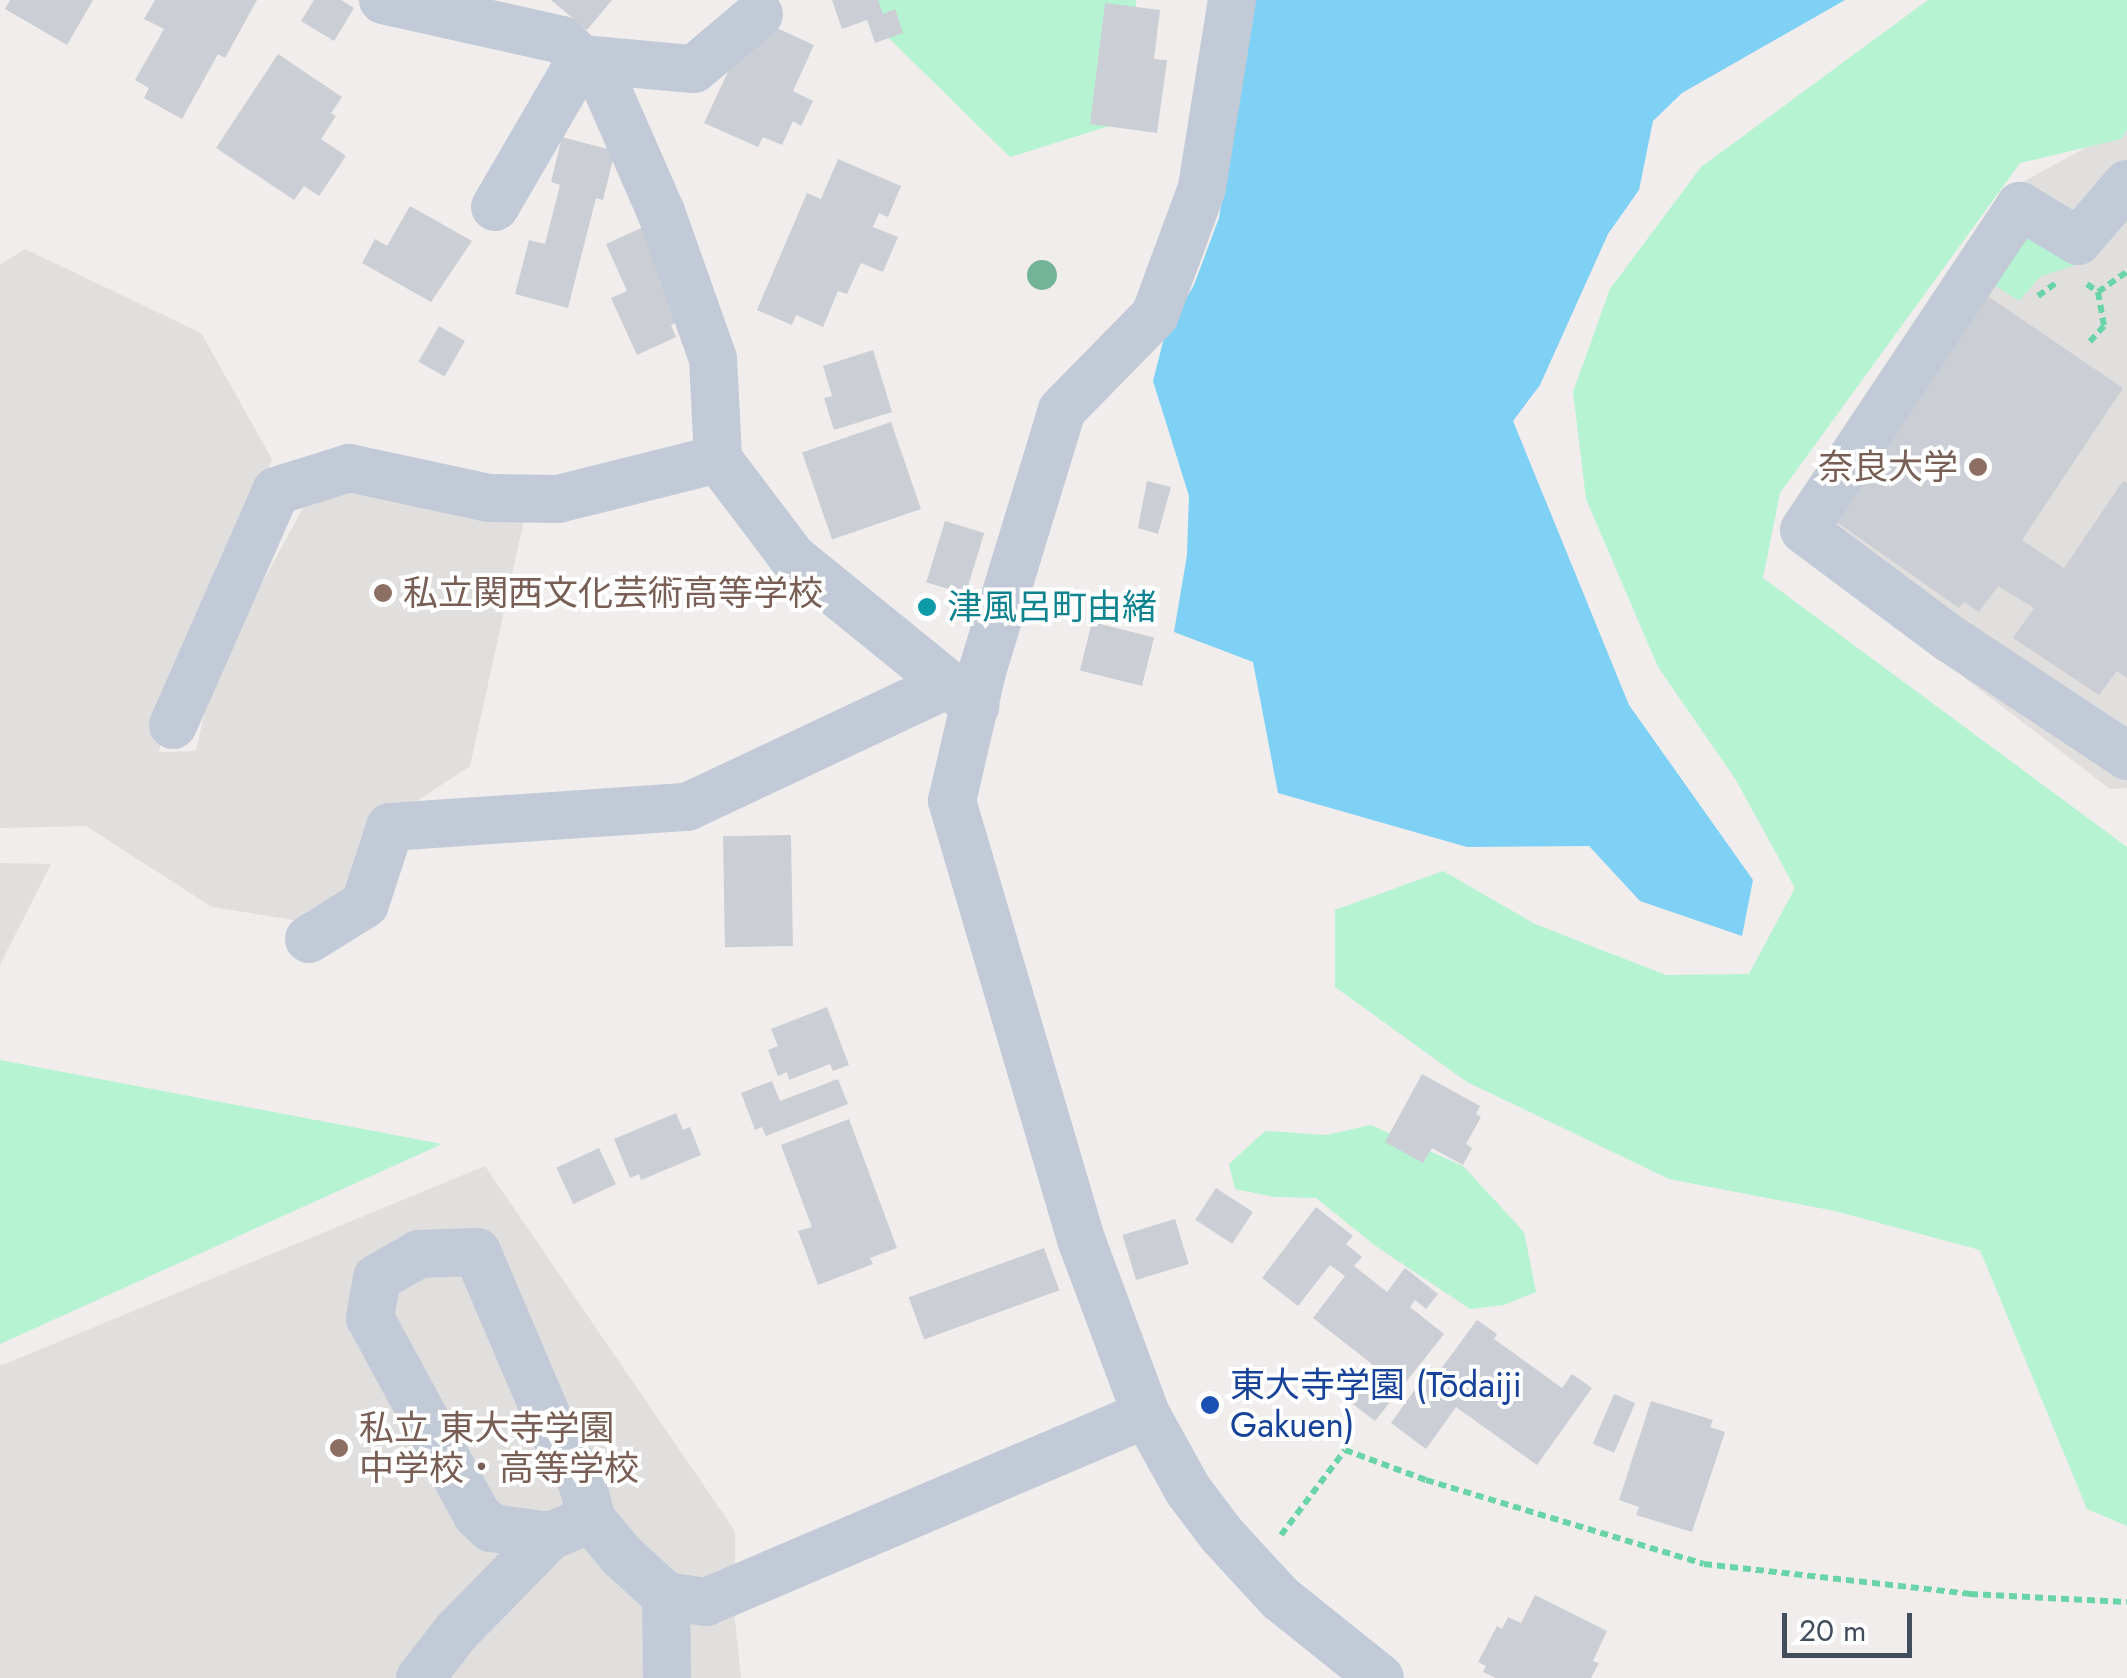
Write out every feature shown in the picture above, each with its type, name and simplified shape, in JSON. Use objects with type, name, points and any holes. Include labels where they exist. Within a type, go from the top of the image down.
[{"type":"street","points":[[382,0],[464,9],[562,40],[605,84],[661,212],[714,359],[718,459],[793,558],[961,695]]},
{"type":"street","points":[[1232,0],[1202,188],[1155,315],[1062,410],[961,695],[952,801],[1082,1242],[1146,1414],[1188,1490],[1222,1536],[1280,1598],[1380,1678]]},
{"type":"street","points":[[581,59],[694,68],[760,14]]},
{"type":"street","points":[[495,206],[581,59]]},
{"type":"street","points":[[2127,184],[2078,241],[2020,206],[1804,530],[1949,638],[2127,756]]},
{"type":"street","points":[[173,725],[276,491],[349,468],[489,498],[558,499],[718,459]]},
{"type":"street","points":[[309,939],[365,904],[390,827],[687,807],[961,695]]},
{"type":"street","points":[[420,1678],[457,1631],[570,1528],[582,1482],[556,1435],[477,1252],[419,1254],[377,1278],[370,1318],[477,1515],[490,1528],[570,1528],[622,1556],[666,1596],[706,1602],[1146,1414]]},
{"type":"street","points":[[666,1596],[666,1678]]},
{"type":"path","points":[[2088,345],[2104,326],[2098,292],[2127,272]]},
{"type":"path","points":[[1256,1568],[1345,1450],[1426,1480],[1704,1564],[1970,1594],[2127,1602]]},
{"type":"shaded area","name":"奈良大学","points":[[2127,120],[2127,788],[2110,789],[1783,539],[2015,186],[2119,130]]},
{"type":"shaded area","name":"私立関西文化芸術高等学校","points":[[25,249],[201,333],[272,459],[259,496],[174,665],[159,752],[196,751],[213,674],[304,506],[352,489],[524,520],[470,766],[400,812],[387,848],[312,923],[212,907],[86,826],[0,828],[0,265]]},
{"type":"shaded area","points":[[0,863],[51,864],[0,965]]},
{"type":"shaded area","name":"私立 東大寺学園 中学校・高等学校","points":[[485,1166],[735,1531],[735,1620],[741,1678],[0,1678],[0,1366]]},
{"type":"green space","points":[[850,0],[1136,0],[1135,118],[1010,157]]},
{"type":"green space","points":[[1928,0],[2127,0],[2127,130],[2121,139],[2020,163],[1780,493],[1763,578],[2127,847],[2127,1526],[2087,1509],[1980,1250],[1835,1211],[1669,1179],[1467,1082],[1335,987],[1335,910],[1443,871],[1535,924],[1666,975],[1749,974],[1795,888],[1736,780],[1658,667],[1586,499],[1573,392],[1610,289],[1701,167]]},
{"type":"green space","points":[[2013,229],[2084,262],[2040,277],[2019,301],[1982,277]]},
{"type":"green space","points":[[0,1060],[442,1144],[0,1344]]},
{"type":"green space","points":[[1371,1125],[1463,1166],[1524,1232],[1536,1292],[1504,1305],[1470,1309],[1377,1247],[1316,1198],[1275,1197],[1235,1189],[1229,1164],[1265,1131],[1326,1135]]},
{"type":"water","points":[[1254,0],[1845,0],[1682,93],[1653,121],[1639,190],[1608,234],[1540,385],[1513,421],[1629,705],[1753,880],[1742,936],[1640,901],[1589,846],[1467,847],[1278,793],[1253,662],[1174,632],[1187,555],[1189,496],[1153,381],[1164,338],[1194,285],[1219,218]]},
{"type":"building","points":[[10,0],[93,0],[67,45],[5,9]]},
{"type":"building","points":[[155,0],[257,0],[225,58],[218,54],[182,119],[144,98],[149,88],[135,80],[164,29],[144,19]]},
{"type":"building","points":[[314,0],[341,0],[354,8],[334,41],[301,21]]},
{"type":"building","points":[[551,0],[612,0],[587,30]]},
{"type":"building","points":[[832,0],[878,0],[883,14],[895,9],[903,33],[875,43],[867,20],[842,29]]},
{"type":"building","points":[[1105,3],[1160,10],[1154,59],[1167,60],[1157,133],[1090,124]]},
{"type":"building","points":[[768,24],[814,45],[793,91],[813,101],[801,126],[793,121],[782,145],[763,137],[758,147],[704,123],[747,31]]},
{"type":"building","points":[[278,54],[342,97],[331,113],[336,116],[321,139],[346,156],[319,196],[304,186],[294,200],[216,148]]},
{"type":"building","points":[[562,137],[615,151],[603,200],[596,198],[568,308],[515,294],[529,240],[545,244],[560,185],[551,182]]},
{"type":"building","points":[[838,159],[901,186],[888,217],[879,213],[873,227],[898,237],[883,272],[861,263],[847,294],[838,291],[823,327],[796,315],[792,325],[757,310],[807,193],[821,199]]},
{"type":"building","points":[[410,206],[472,241],[431,302],[362,263],[375,239],[387,246]]},
{"type":"building","points":[[648,225],[684,319],[671,325],[676,337],[637,355],[611,298],[627,291],[606,244]]},
{"type":"building","points":[[1986,295],[2123,388],[2022,540],[2064,568],[2123,481],[2127,483],[2127,678],[2117,671],[2099,695],[2013,638],[2034,608],[1998,586],[1979,612],[1964,602],[1959,608],[1831,518]]},
{"type":"building","points":[[439,326],[465,341],[444,377],[418,362]]},
{"type":"building","points":[[873,350],[892,412],[834,430],[824,398],[832,396],[823,366]]},
{"type":"building","points":[[891,422],[921,509],[832,540],[802,453]]},
{"type":"building","points":[[1147,481],[1171,487],[1158,534],[1138,528]]},
{"type":"building","points":[[945,521],[984,533],[965,594],[926,582]]},
{"type":"building","points":[[1092,622],[1154,637],[1142,686],[1080,671]]},
{"type":"building","points":[[791,835],[793,946],[725,947],[723,836]]},
{"type":"building","points":[[827,1007],[849,1065],[833,1071],[830,1064],[789,1080],[787,1072],[778,1076],[768,1050],[778,1046],[771,1029]]},
{"type":"building","points":[[1422,1074],[1480,1106],[1476,1114],[1481,1117],[1466,1144],[1472,1148],[1463,1165],[1432,1148],[1423,1163],[1385,1142]]},
{"type":"building","points":[[838,1079],[848,1104],[766,1136],[762,1127],[755,1130],[741,1093],[772,1081],[780,1101]]},
{"type":"building","points":[[676,1113],[683,1130],[690,1127],[701,1155],[641,1180],[639,1174],[630,1178],[614,1139]]},
{"type":"building","points":[[849,1119],[897,1248],[870,1258],[873,1264],[818,1285],[798,1231],[812,1227],[781,1145]]},
{"type":"building","points":[[599,1148],[616,1184],[573,1204],[556,1168]]},
{"type":"building","points":[[1216,1188],[1253,1212],[1232,1244],[1195,1220]]},
{"type":"building","points":[[1316,1207],[1353,1236],[1346,1244],[1362,1257],[1354,1266],[1387,1292],[1405,1268],[1438,1294],[1426,1309],[1415,1300],[1410,1307],[1444,1334],[1375,1421],[1345,1398],[1372,1364],[1313,1318],[1345,1276],[1330,1265],[1298,1306],[1262,1278]]},
{"type":"building","points":[[1175,1219],[1189,1264],[1136,1280],[1122,1235]]},
{"type":"building","points":[[1044,1248],[1059,1290],[924,1340],[909,1297]]},
{"type":"building","points":[[1477,1320],[1497,1334],[1494,1339],[1562,1388],[1572,1374],[1592,1388],[1537,1465],[1456,1407],[1426,1449],[1391,1423],[1431,1367],[1438,1373]]},
{"type":"building","points":[[1614,1394],[1635,1403],[1614,1453],[1593,1444]]},
{"type":"building","points":[[1651,1401],[1713,1420],[1710,1427],[1725,1432],[1692,1532],[1636,1515],[1639,1507],[1619,1500]]},
{"type":"building","points":[[1535,1595],[1607,1631],[1593,1661],[1599,1663],[1591,1678],[1496,1678],[1483,1672],[1486,1666],[1478,1662],[1497,1626],[1502,1629],[1508,1617],[1521,1623]]},
{"type":"place","name":"奈良大学","points":[[1978,467]]},
{"type":"place","name":"私立関西文化芸術高等学校","points":[[383,593]]},
{"type":"place","name":"津風呂町由緒","points":[[927,607]]},
{"type":"place","name":"東大寺学園 (Tōdaiji Gakuen)","points":[[1210,1405]]},
{"type":"place","name":"私立 東大寺学園 中学校・高等学校","points":[[339,1448]]}]
